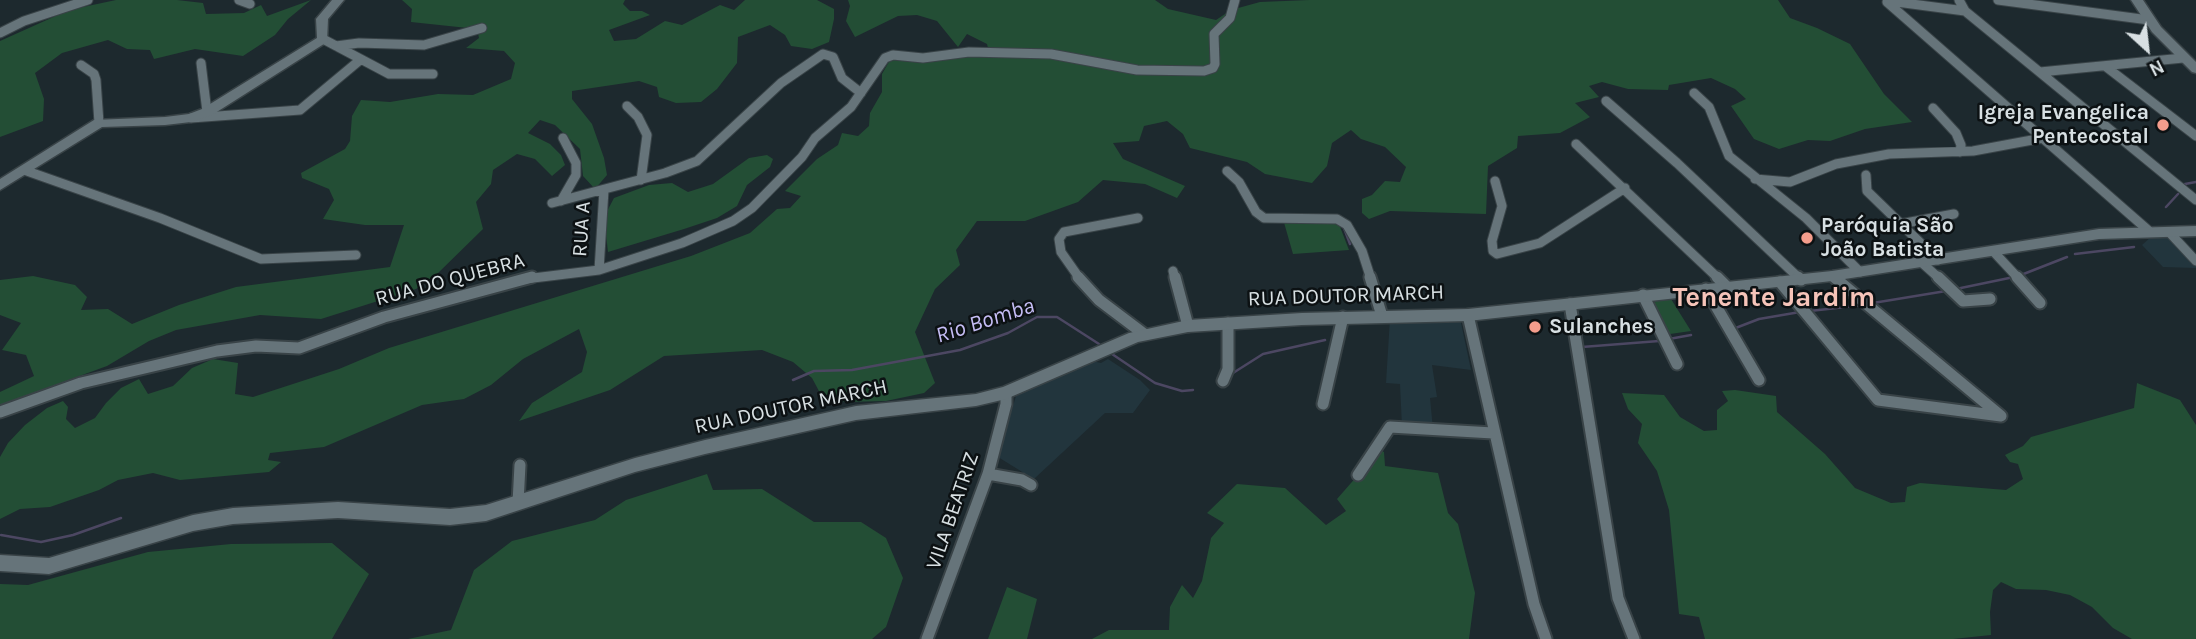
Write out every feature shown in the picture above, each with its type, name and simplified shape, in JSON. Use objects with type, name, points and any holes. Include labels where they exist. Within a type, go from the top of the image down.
[{"type":"main road","points":[[0,185],[99,124],[191,118],[206,112],[323,39],[322,19],[338,0]]},
{"type":"main road","points":[[2137,0],[2148,20],[2196,69]]},
{"type":"main road","name":"RUA DOUTOR MARCH","points":[[0,563],[49,566],[193,523],[233,516],[338,510],[450,517],[486,513],[635,465],[705,447],[856,413],[976,400],[1006,393],[1144,334],[1188,326],[1343,317],[1468,315],[1801,280],[2076,237],[2149,231],[2196,231]]},
{"type":"street","points":[[0,33],[24,21],[88,0]]},
{"type":"street","points":[[239,0],[250,4]]},
{"type":"street","name":"RUA DO QUEBRA","points":[[0,412],[81,383],[142,367],[238,348],[299,348],[384,317],[498,285],[534,277],[599,270],[682,243],[744,215],[802,158],[815,138],[839,120],[889,56],[934,58],[982,52],[1051,54],[1137,70],[1204,71],[1213,68],[1214,34],[1230,18],[1235,0]]},
{"type":"street","points":[[1958,0],[1965,10],[2196,200]]},
{"type":"street","points":[[1998,0],[2148,20]]},
{"type":"street","points":[[1965,10],[1887,2],[2149,231]]},
{"type":"street","points":[[336,46],[359,43],[424,45],[482,28]]},
{"type":"street","points":[[323,39],[389,74],[433,74]]},
{"type":"street","points":[[563,138],[576,163],[576,175],[557,202],[641,180],[697,161],[781,83],[813,59],[827,54],[833,57],[842,78],[861,93]]},
{"type":"street","points":[[2040,72],[2183,58]]},
{"type":"street","points":[[191,118],[300,110],[360,60]]},
{"type":"street","points":[[201,63],[206,112]]},
{"type":"street","points":[[81,65],[94,74],[96,80],[99,124]]},
{"type":"street","points":[[2105,66],[2196,136]]},
{"type":"street","points":[[1694,93],[1709,107],[1726,151],[1755,179],[1807,218],[1860,272]]},
{"type":"street","points":[[1606,101],[1677,163],[1801,280]]},
{"type":"street","points":[[627,106],[638,117],[647,135],[641,180]]},
{"type":"street","points":[[1933,108],[1956,133],[1961,145],[1960,152]]},
{"type":"street","points":[[1755,179],[1790,182],[1836,164],[1889,153],[1960,152],[2043,138]]},
{"type":"street","points":[[1576,144],[1727,287]]},
{"type":"street","points":[[24,170],[160,218],[261,259],[356,255]]},
{"type":"street","points":[[1227,171],[1239,182],[1256,212],[1264,218],[1337,219],[1348,225],[1362,251],[1382,316]]},
{"type":"street","points":[[1866,175],[1867,191],[1938,260]]},
{"type":"street","points":[[1494,181],[1502,206],[1492,241],[1493,251],[1497,254],[1540,243],[1625,188]]},
{"type":"street","name":"RUA A","points":[[599,270],[604,190]]},
{"type":"street","points":[[1900,224],[1954,214]]},
{"type":"street","points":[[1138,218],[1064,232],[1059,239],[1061,252],[1077,276],[1099,300],[1144,334]]},
{"type":"street","points":[[2169,232],[2196,261]]},
{"type":"street","points":[[1993,251],[2040,303]]},
{"type":"street","points":[[1921,262],[1959,297],[1990,299]]},
{"type":"street","points":[[1173,271],[1188,326]]},
{"type":"street","points":[[1780,282],[1878,400],[2001,416],[1832,276]]},
{"type":"street","points":[[1706,289],[1759,380]]},
{"type":"street","points":[[1643,295],[1677,364]]},
{"type":"street","points":[[1570,304],[1618,598],[1634,639]]},
{"type":"street","points":[[1468,315],[1534,604],[1546,639]]},
{"type":"street","points":[[1327,404],[1343,317]]},
{"type":"street","points":[[1223,381],[1228,369],[1227,323]]},
{"type":"street","name":"VILA BEATRIZ","points":[[927,639],[988,474],[1006,404],[1006,393]]},
{"type":"street","points":[[1358,475],[1390,427],[1493,433]]},
{"type":"street","points":[[518,503],[520,465]]},
{"type":"street","points":[[988,474],[1022,480],[1031,485]]},
{"type":"shaded area","points":[[2152,236],[2171,236],[2196,264],[2196,268],[2163,267],[2142,245]]},
{"type":"shaded area","points":[[1390,318],[1460,318],[1471,370],[1432,365],[1437,397],[1430,398],[1433,429],[1402,427],[1400,384],[1386,383]]},
{"type":"shaded area","points":[[1108,359],[1140,380],[1150,390],[1133,413],[1105,413],[1035,478],[998,457],[1016,396],[1092,361],[1101,363]]},
{"type":"green space","points":[[116,0],[177,0],[203,3],[206,14],[244,13],[261,5],[267,16],[311,0],[288,19],[275,35],[243,56],[195,49],[154,59],[150,50],[127,49],[108,40],[62,53],[35,73],[44,99],[43,121],[0,137],[0,41],[69,10]]},
{"type":"green space","points":[[402,0],[625,0],[623,4],[630,11],[642,11],[650,15],[609,30],[614,41],[636,39],[665,21],[682,25],[720,5],[734,10],[745,0],[817,0],[834,9],[834,19],[829,42],[812,49],[791,46],[785,35],[770,25],[738,37],[737,63],[717,89],[701,102],[676,103],[659,97],[657,87],[639,81],[572,91],[572,99],[592,124],[607,175],[595,189],[583,176],[580,149],[555,125],[540,120],[528,133],[550,144],[561,155],[565,165],[552,176],[535,159],[517,154],[493,170],[491,184],[476,202],[483,229],[436,275],[416,289],[321,319],[260,315],[176,330],[149,341],[107,366],[0,405],[0,392],[34,376],[26,355],[2,350],[21,323],[0,315],[0,280],[33,276],[75,285],[87,297],[81,310],[108,309],[132,324],[179,305],[236,287],[390,267],[404,225],[365,225],[323,219],[334,200],[329,189],[302,178],[301,173],[345,149],[350,141],[352,116],[361,100],[390,102],[438,94],[473,95],[511,79],[515,63],[504,51],[466,48],[479,38],[477,29],[411,22],[412,9]]},
{"type":"green space","points":[[848,0],[1155,0],[1168,9],[1216,20],[1231,10],[1260,2],[1309,0],[1778,0],[1790,18],[1850,44],[1884,94],[1912,122],[1865,129],[1830,141],[1808,140],[1779,149],[1754,139],[1731,106],[1746,99],[1735,89],[1711,78],[1669,85],[1668,90],[1628,89],[1602,82],[1589,86],[1599,97],[1575,103],[1590,117],[1560,133],[1518,136],[1517,148],[1488,166],[1486,214],[1390,211],[1369,219],[1362,213],[1362,199],[1372,195],[1385,181],[1400,182],[1406,167],[1385,147],[1361,139],[1351,130],[1332,143],[1327,166],[1312,183],[1265,174],[1247,162],[1190,148],[1183,134],[1167,121],[1144,126],[1139,141],[1113,143],[1123,159],[1185,186],[1177,198],[1145,184],[1103,180],[1078,202],[1025,221],[977,221],[956,250],[960,265],[935,289],[915,332],[935,383],[924,393],[886,401],[845,402],[820,393],[812,378],[793,362],[762,350],[664,356],[610,390],[519,421],[532,403],[582,372],[587,352],[579,329],[523,359],[491,385],[464,399],[422,405],[324,447],[270,453],[268,460],[281,462],[269,472],[180,480],[153,473],[118,480],[99,490],[50,507],[20,509],[0,519],[0,457],[8,443],[25,425],[47,408],[63,401],[68,407],[66,419],[75,428],[95,418],[121,388],[139,379],[148,394],[173,386],[192,368],[213,359],[238,363],[235,394],[253,397],[339,369],[389,348],[691,256],[750,233],[777,209],[790,208],[801,196],[785,191],[817,159],[838,145],[842,133],[858,136],[869,126],[870,113],[882,92],[882,74],[890,60],[989,52],[987,44],[967,34],[958,47],[937,21],[917,15],[898,16],[855,37],[846,21],[850,6]]},
{"type":"green space","points":[[767,155],[773,159],[770,167],[747,185],[737,206],[717,218],[608,252],[604,217],[614,198],[649,185],[672,183],[688,192],[713,184],[749,158]]},
{"type":"green space","points":[[1283,219],[1337,219],[1349,250],[1293,254]]},
{"type":"green space","points":[[1671,299],[1691,331],[1656,336],[1639,302]]},
{"type":"green space","points":[[2137,383],[2180,400],[2196,425],[2196,639],[2132,639],[2113,628],[2092,607],[2070,595],[2046,590],[2016,589],[2001,582],[1993,590],[1991,635],[1953,639],[1705,639],[1699,617],[1679,614],[1669,510],[1657,471],[1638,443],[1642,424],[1628,409],[1622,393],[1664,395],[1680,417],[1704,431],[1717,430],[1717,410],[1728,401],[1722,391],[1735,390],[1776,396],[1777,412],[1825,454],[1855,488],[1891,503],[1905,502],[1907,487],[1920,483],[2006,490],[2023,479],[2018,464],[2010,462],[2005,455],[2023,446],[2031,437],[2134,408]]},
{"type":"green space","points":[[1375,447],[1384,452],[1385,466],[1438,473],[1448,513],[1458,524],[1475,593],[1469,639],[1092,639],[1109,630],[1169,630],[1170,607],[1182,585],[1193,598],[1202,581],[1211,538],[1224,523],[1207,513],[1237,484],[1285,488],[1326,525],[1346,511],[1337,499],[1358,475]]},
{"type":"green space","points":[[707,474],[713,490],[762,489],[814,522],[861,522],[886,538],[903,578],[886,627],[872,639],[408,639],[451,630],[474,570],[512,541],[595,520],[626,500]]},
{"type":"green space","points":[[332,543],[369,574],[332,639],[0,639],[0,584],[28,585],[148,552],[231,544]]},
{"type":"green space","points":[[1007,587],[1037,599],[1027,639],[988,639]]},
{"type":"waterway","name":"Rio Bomba","points":[[2185,184],[2196,182]]},
{"type":"waterway","name":"Rio Bomba","points":[[2166,207],[2178,194]]},
{"type":"waterway","points":[[1344,228],[1350,244]]},
{"type":"waterway","name":"Rio Bomba","points":[[2075,254],[2134,247]]},
{"type":"waterway","name":"Rio Bomba","points":[[2021,275],[2067,257]]},
{"type":"waterway","name":"Rio Bomba","points":[[1956,289],[2014,277]]},
{"type":"waterway","name":"Rio Bomba","points":[[1873,303],[1946,291]]},
{"type":"waterway","name":"Rio Bomba","points":[[1810,311],[1863,305]]},
{"type":"waterway","name":"Rio Bomba","points":[[1733,329],[1759,319],[1800,312]]},
{"type":"waterway","name":"Rio Bomba","points":[[793,380],[814,371],[852,370],[960,350],[1008,333],[1037,317],[1057,317],[1099,344]]},
{"type":"waterway","name":"Rio Bomba","points":[[1669,339],[1691,335]]},
{"type":"waterway","name":"Rio Bomba","points":[[1233,373],[1263,354],[1325,340]]},
{"type":"waterway","name":"Rio Bomba","points":[[1582,347],[1659,341]]},
{"type":"waterway","name":"Rio Bomba","points":[[1112,354],[1155,383],[1182,391],[1193,390]]},
{"type":"waterway","name":"Rio Bomba","points":[[1,535],[41,542],[73,535],[121,518]]},
{"type":"place","name":"Igreja Evangelica Pentecostal","points":[[2163,125]]},
{"type":"place","name":"Paróquia São João Batista","points":[[1807,238]]},
{"type":"place","name":"Sulanches","points":[[1535,327]]},
{"type":"district","name":"Tenente Jardim","points":[[1774,298]]}]
